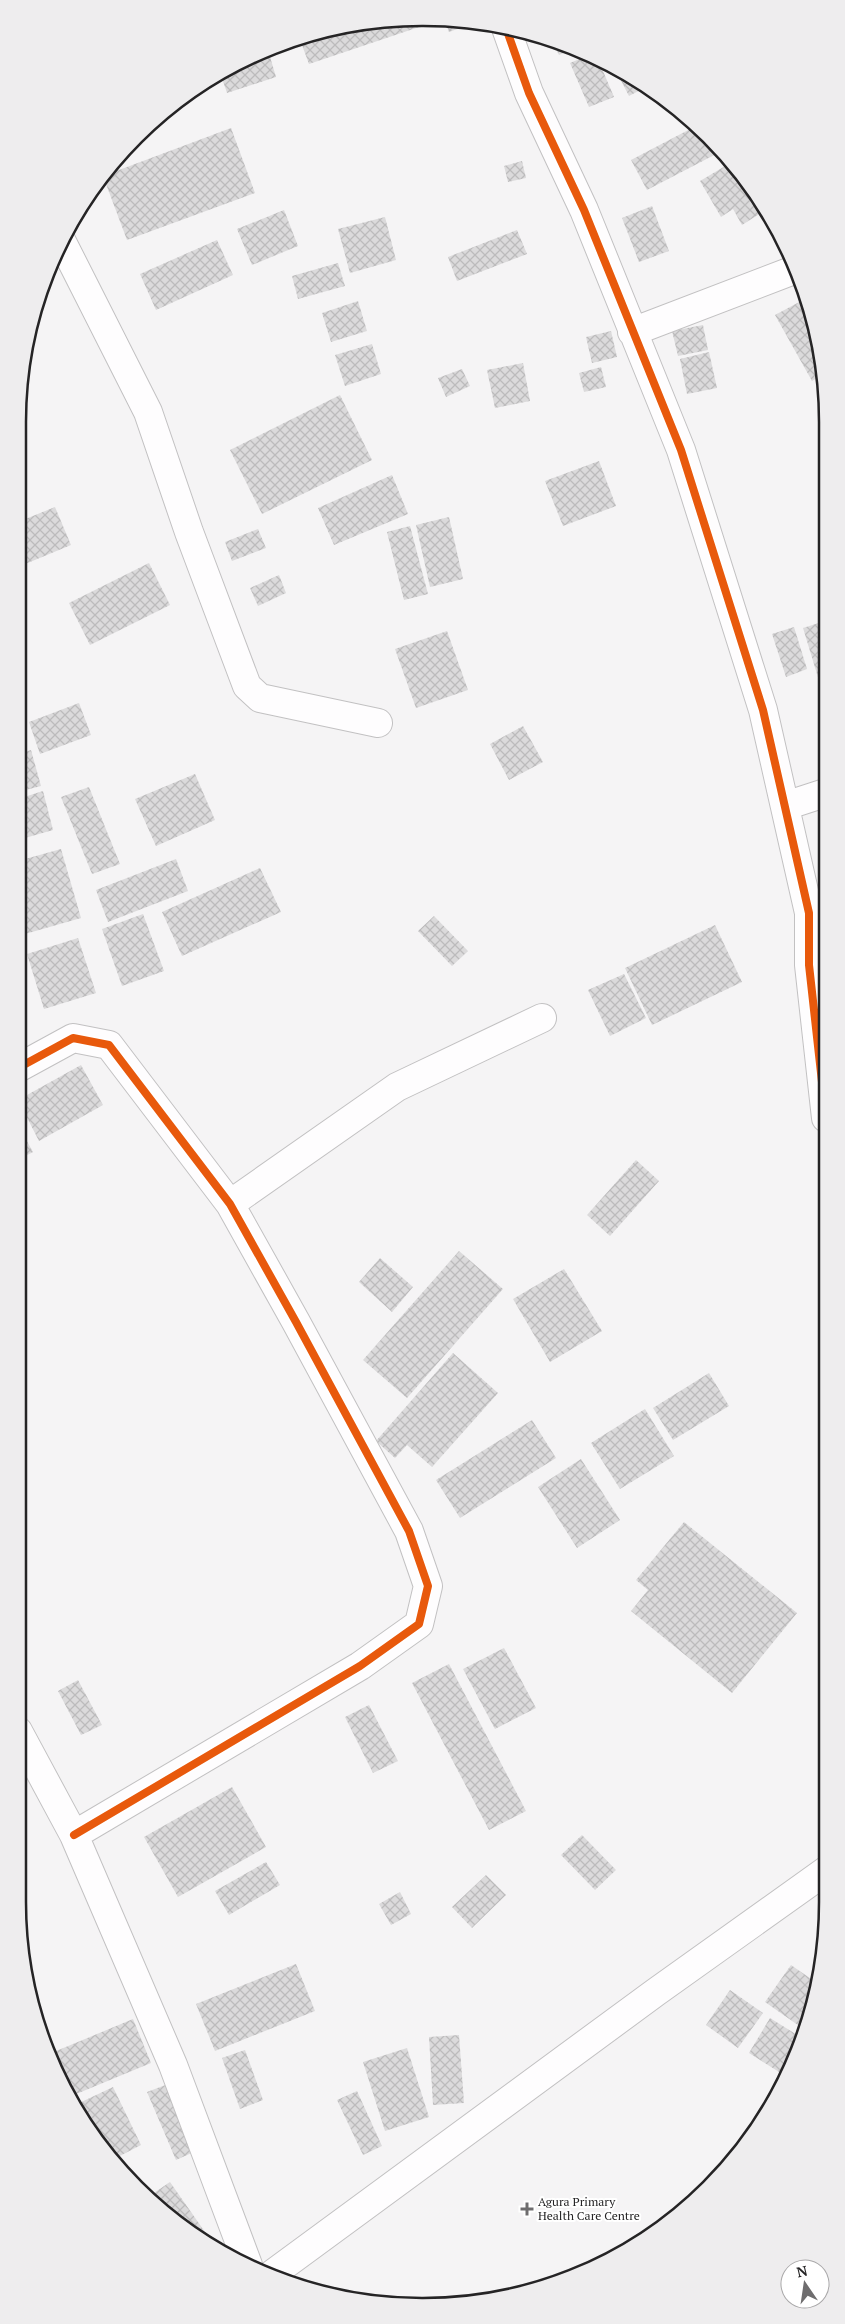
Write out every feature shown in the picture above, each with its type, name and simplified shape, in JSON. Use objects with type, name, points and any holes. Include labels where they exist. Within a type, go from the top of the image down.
[{"type":"street","points":[[509,36],[529,93],[584,210],[681,450],[764,710],[809,913],[809,965],[819,1055]]},
{"type":"street","points":[[66,250],[148,412],[189,532],[247,686],[260,698],[378,723]]},
{"type":"street","points":[[632,332],[789,272]]},
{"type":"street","points":[[785,806],[819,794]]},
{"type":"street","points":[[230,1204],[397,1086],[542,1018]]},
{"type":"street","points":[[26,1064],[73,1038],[110,1045],[230,1204],[409,1531],[428,1586],[419,1624],[360,1666],[74,1836]]},
{"type":"street","points":[[26,1746],[74,1836],[173,2064],[245,2256]]},
{"type":"street","points":[[277,2270],[656,1992],[819,1876]]},
{"type":"building","points":[[422,26],[309,64],[302,45],[345,34],[397,27]]},
{"type":"building","points":[[447,27],[459,28],[449,32]]},
{"type":"building","points":[[556,49],[565,52],[559,55]]},
{"type":"building","points":[[270,56],[276,77],[227,93],[223,80]]},
{"type":"building","points":[[580,59],[602,69],[614,97],[589,107],[570,63]]},
{"type":"building","points":[[620,78],[639,91],[629,96]]},
{"type":"building","points":[[231,128],[255,193],[127,240],[106,184],[117,171]]},
{"type":"building","points":[[689,130],[715,155],[647,190],[631,160]]},
{"type":"building","points":[[522,161],[526,178],[508,182],[504,166]]},
{"type":"building","points":[[725,166],[760,214],[742,225],[733,209],[721,217],[700,181]]},
{"type":"building","points":[[652,206],[669,251],[639,262],[622,218]]},
{"type":"building","points":[[284,210],[298,246],[252,265],[237,229]]},
{"type":"building","points":[[385,217],[396,260],[350,273],[338,229]]},
{"type":"building","points":[[517,230],[527,254],[457,281],[448,257]]},
{"type":"building","points":[[217,240],[233,275],[156,310],[140,274]]},
{"type":"building","points":[[338,263],[345,286],[298,299],[292,276]]},
{"type":"building","points":[[358,301],[367,331],[331,342],[322,313]]},
{"type":"building","points":[[800,302],[811,345],[816,379],[812,381],[775,315]]},
{"type":"building","points":[[703,325],[708,350],[678,356],[672,331]]},
{"type":"building","points":[[611,331],[617,357],[592,363],[586,337]]},
{"type":"building","points":[[372,344],[381,374],[345,386],[335,355]]},
{"type":"building","points":[[709,352],[717,388],[687,394],[680,359]]},
{"type":"building","points":[[523,363],[530,401],[495,408],[487,370]]},
{"type":"building","points":[[601,367],[606,387],[584,392],[579,373]]},
{"type":"building","points":[[462,369],[470,386],[446,397],[438,378]]},
{"type":"building","points":[[340,395],[372,460],[262,514],[230,450]]},
{"type":"building","points":[[599,461],[616,506],[563,526],[545,481]]},
{"type":"building","points":[[392,475],[408,514],[334,545],[318,508]]},
{"type":"building","points":[[55,507],[71,545],[26,564],[26,519]]},
{"type":"building","points":[[449,517],[463,579],[430,587],[416,525]]},
{"type":"building","points":[[410,526],[428,594],[404,600],[387,532]]},
{"type":"building","points":[[258,529],[266,548],[232,561],[225,542]]},
{"type":"building","points":[[149,563],[170,605],[90,645],[69,603]]},
{"type":"building","points":[[279,575],[286,593],[258,606],[250,588]]},
{"type":"building","points":[[819,623],[819,681],[803,628]]},
{"type":"building","points":[[794,627],[807,669],[786,677],[772,634]]},
{"type":"building","points":[[447,631],[468,690],[416,708],[395,649]]},
{"type":"building","points":[[79,703],[91,735],[40,754],[29,722]]},
{"type":"building","points":[[523,726],[543,762],[509,780],[490,744]]},
{"type":"building","points":[[31,750],[41,786],[26,790],[26,752]]},
{"type":"building","points":[[195,774],[215,820],[156,846],[135,799]]},
{"type":"building","points":[[89,787],[120,864],[92,874],[61,797]]},
{"type":"building","points":[[43,791],[53,830],[26,838],[26,796]]},
{"type":"building","points":[[61,849],[81,918],[26,934],[26,859]]},
{"type":"building","points":[[176,859],[188,891],[108,922],[96,890]]},
{"type":"building","points":[[260,868],[281,912],[182,956],[162,912]]},
{"type":"building","points":[[143,914],[164,971],[122,986],[102,929]]},
{"type":"building","points":[[434,916],[468,951],[452,966],[418,931]]},
{"type":"building","points":[[715,925],[742,982],[652,1025],[625,968]]},
{"type":"building","points":[[78,938],[96,993],[44,1009],[27,954]]},
{"type":"building","points":[[624,974],[646,1018],[610,1036],[588,990]]},
{"type":"building","points":[[81,1065],[103,1105],[39,1141],[26,1116],[26,1096]]},
{"type":"building","points":[[26,1139],[33,1152],[26,1156]]},
{"type":"building","points":[[636,1160],[659,1181],[610,1236],[587,1215]]},
{"type":"building","points":[[459,1251],[503,1289],[407,1398],[363,1360]]},
{"type":"building","points":[[380,1258],[413,1287],[392,1312],[359,1282]]},
{"type":"building","points":[[564,1269],[602,1331],[550,1362],[513,1299]]},
{"type":"building","points":[[453,1353],[498,1393],[432,1467],[407,1445],[395,1458],[376,1441]]},
{"type":"building","points":[[709,1373],[729,1406],[673,1440],[653,1408]]},
{"type":"building","points":[[645,1409],[674,1456],[620,1489],[591,1443]]},
{"type":"building","points":[[532,1420],[556,1458],[460,1518],[436,1480]]},
{"type":"building","points":[[581,1459],[620,1520],[577,1548],[538,1487]]},
{"type":"building","points":[[684,1522],[797,1613],[732,1693],[631,1611],[648,1590],[636,1580]]},
{"type":"building","points":[[504,1648],[536,1708],[495,1729],[463,1669]]},
{"type":"building","points":[[449,1664],[526,1811],[489,1830],[412,1683]]},
{"type":"building","points":[[78,1680],[102,1725],[81,1735],[58,1691]]},
{"type":"building","points":[[369,1705],[398,1761],[373,1773],[345,1717]]},
{"type":"building","points":[[232,1787],[266,1847],[178,1897],[144,1837]]},
{"type":"building","points":[[582,1835],[616,1870],[595,1890],[561,1855]]},
{"type":"building","points":[[266,1862],[280,1885],[229,1915],[215,1891]]},
{"type":"building","points":[[486,1875],[506,1895],[472,1928],[452,1907]]},
{"type":"building","points":[[400,1892],[411,1914],[391,1925],[379,1904]]},
{"type":"building","points":[[296,1964],[315,2011],[215,2051],[196,2004]]},
{"type":"building","points":[[791,1965],[811,1979],[799,2026],[765,2002]]},
{"type":"building","points":[[730,1990],[763,2013],[738,2048],[706,2025]]},
{"type":"building","points":[[770,2018],[796,2034],[780,2073],[749,2053]]},
{"type":"building","points":[[133,2019],[151,2063],[76,2094],[55,2051]]},
{"type":"building","points":[[459,2035],[464,2103],[433,2105],[429,2037]]},
{"type":"building","points":[[407,2048],[429,2117],[385,2131],[363,2062]]},
{"type":"building","points":[[245,2050],[263,2100],[240,2109],[222,2058]]},
{"type":"building","points":[[168,2084],[196,2151],[176,2160],[147,2092]]},
{"type":"building","points":[[113,2087],[141,2145],[119,2156],[81,2102]]},
{"type":"building","points":[[357,2091],[382,2146],[363,2155],[337,2100]]},
{"type":"building","points":[[170,2182],[206,2234],[181,2216],[154,2193]]},
{"type":"cycle path","points":[[509,36],[529,93],[584,210],[681,450],[763,710],[809,913],[809,965],[819,1055]]},
{"type":"cycle path","points":[[26,1064],[73,1038],[109,1045],[230,1204],[409,1531],[428,1586],[419,1624],[360,1666],[74,1835]]},
{"type":"place","name":"Agura Primary Health Care Centre","points":[[527,2209]]}]
